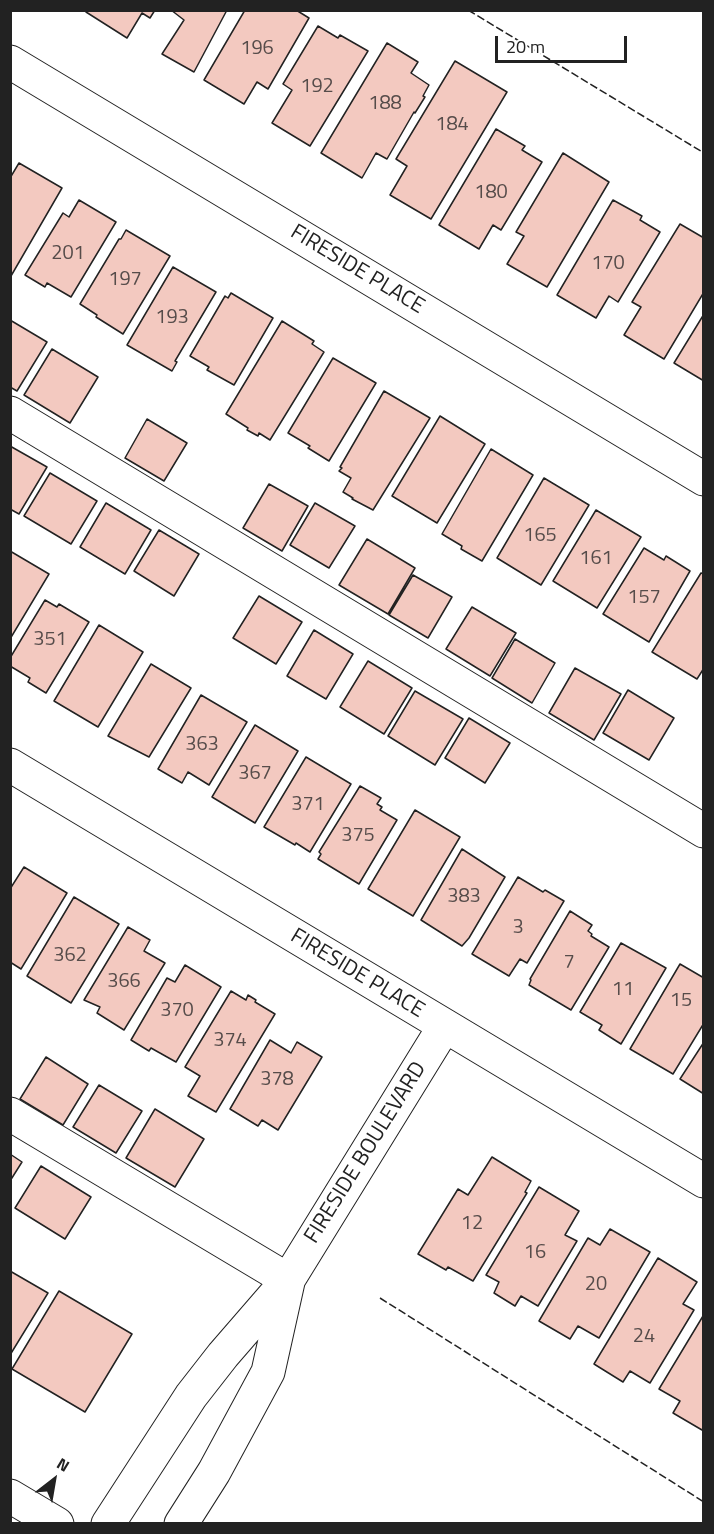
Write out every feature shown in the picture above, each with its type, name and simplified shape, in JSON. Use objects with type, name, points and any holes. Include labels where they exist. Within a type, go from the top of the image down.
[{"type":"street","name":"FIRESIDE PLACE","points":[[10,62],[704,479]]},
{"type":"street","points":[[10,413],[704,831]]},
{"type":"street","name":"FIRESIDE PLACE","points":[[10,765],[704,1181]]},
{"type":"street","name":"FIRESIDE BOULEVARD","points":[[108,1524],[191,1396],[288,1280],[444,1027]]},
{"type":"street","points":[[10,1114],[288,1280]]},
{"type":"street","name":"FIRESIDE BOULEVARD","points":[[181,1524],[214,1472],[268,1372],[288,1280]]},
{"type":"street","points":[[10,1496],[57,1524]]},
{"type":"building","points":[[87,10],[155,10],[150,18],[142,13],[127,38],[86,12]]},
{"type":"building","points":[[171,10],[227,10],[194,72],[162,54],[184,20]]},
{"type":"building","points":[[245,10],[296,10],[309,18],[268,89],[257,82],[244,104],[204,80]]},
{"type":"building","points":[[318,26],[368,51],[310,146],[272,123],[292,90],[283,84]]},
{"type":"building","points":[[387,43],[418,62],[411,73],[429,85],[423,96],[425,97],[387,159],[376,153],[362,178],[321,153]]},
{"type":"building","points":[[455,61],[507,92],[431,219],[390,195],[407,166],[396,159]]},
{"type":"building","points":[[496,129],[525,146],[522,150],[542,162],[501,230],[493,225],[479,249],[439,225]]},
{"type":"building","points":[[563,153],[609,182],[547,287],[507,264],[524,236],[516,232]]},
{"type":"building","points":[[19,163],[62,188],[11,276],[10,178]]},
{"type":"building","points":[[79,200],[116,222],[71,297],[47,283],[45,287],[25,275],[63,213],[69,217]]},
{"type":"building","points":[[613,200],[642,216],[640,220],[660,232],[618,302],[609,296],[596,318],[557,295]]},
{"type":"building","points":[[680,224],[704,238],[704,292],[664,359],[624,335],[641,307],[632,302]]},
{"type":"building","points":[[126,230],[170,256],[123,334],[80,304]]},
{"type":"building","points":[[173,267],[216,292],[175,361],[177,362],[172,371],[127,345]]},
{"type":"building","points":[[231,293],[273,318],[234,385],[207,370],[209,367],[190,356],[225,296],[228,298]]},
{"type":"building","points":[[704,314],[704,381],[674,363]]},
{"type":"building","points":[[10,320],[47,342],[17,391],[10,387]]},
{"type":"building","points":[[282,321],[314,341],[312,344],[324,352],[270,440],[259,433],[258,436],[247,430],[248,428],[226,414]]},
{"type":"building","points":[[52,349],[98,377],[70,423],[24,395]]},
{"type":"building","points":[[333,358],[376,383],[329,461],[288,433]]},
{"type":"building","points":[[384,391],[430,418],[373,510],[343,492],[351,478],[339,471]]},
{"type":"building","points":[[440,416],[485,444],[437,523],[392,496]]},
{"type":"building","points":[[147,419],[187,443],[164,481],[125,458]]},
{"type":"building","points":[[10,446],[47,467],[19,514],[10,509]]},
{"type":"building","points":[[491,449],[533,475],[482,561],[461,549],[462,546],[442,534]]},
{"type":"building","points":[[50,473],[97,501],[71,544],[24,516]]},
{"type":"building","points":[[544,478],[589,505],[541,585],[497,558]]},
{"type":"building","points":[[269,484],[308,506],[282,551],[243,528]]},
{"type":"building","points":[[106,503],[151,530],[125,574],[80,547]]},
{"type":"building","points":[[315,503],[355,526],[329,568],[290,545]]},
{"type":"building","points":[[596,510],[641,537],[597,608],[553,581]]},
{"type":"building","points":[[159,530],[199,554],[174,596],[134,571]]},
{"type":"building","points":[[367,539],[415,568],[388,614],[339,585]]},
{"type":"building","points":[[644,548],[664,560],[666,556],[690,571],[649,642],[603,614]]},
{"type":"building","points":[[10,551],[49,574],[10,639]]},
{"type":"building","points":[[701,573],[704,574],[704,668],[697,679],[652,652]]},
{"type":"building","points":[[413,575],[452,597],[428,638],[389,615]]},
{"type":"building","points":[[259,596],[302,622],[276,664],[233,638]]},
{"type":"building","points":[[45,600],[57,607],[59,604],[89,622],[46,693],[28,682],[30,678],[10,666],[10,658]]},
{"type":"building","points":[[472,607],[516,633],[490,676],[446,649]]},
{"type":"building","points":[[99,625],[143,652],[98,727],[54,701]]},
{"type":"building","points":[[314,630],[353,654],[326,699],[287,676]]},
{"type":"building","points":[[515,639],[555,663],[532,703],[492,678]]},
{"type":"building","points":[[368,661],[412,688],[384,734],[340,707]]},
{"type":"building","points":[[151,664],[191,688],[149,757],[108,736]]},
{"type":"building","points":[[575,668],[621,694],[594,740],[549,713]]},
{"type":"building","points":[[628,690],[674,718],[649,760],[603,733]]},
{"type":"building","points":[[415,691],[463,719],[435,765],[388,736]]},
{"type":"building","points":[[201,695],[247,722],[209,785],[188,772],[182,783],[158,769]]},
{"type":"building","points":[[469,718],[510,743],[485,783],[445,758]]},
{"type":"building","points":[[255,725],[298,751],[255,823],[212,797]]},
{"type":"building","points":[[306,757],[351,784],[310,852],[264,827]]},
{"type":"building","points":[[360,786],[381,798],[377,804],[382,807],[380,810],[397,820],[359,884],[318,859],[321,854],[319,852]]},
{"type":"building","points":[[415,810],[460,837],[413,916],[368,889]]},
{"type":"building","points":[[462,849],[505,877],[462,946],[421,920]]},
{"type":"building","points":[[24,867],[67,893],[21,969],[10,962],[10,889]]},
{"type":"building","points":[[518,877],[564,901],[527,963],[520,959],[509,976],[472,954]]},
{"type":"building","points":[[74,897],[119,924],[71,1003],[27,976]]},
{"type":"building","points":[[570,911],[592,925],[588,931],[592,934],[591,936],[609,947],[571,1010],[529,985],[530,979]]},
{"type":"building","points":[[128,927],[150,940],[144,951],[165,963],[124,1030],[97,1013],[100,1007],[84,1000]]},
{"type":"building","points":[[621,943],[666,968],[621,1044],[599,1030],[602,1025],[580,1012]]},
{"type":"building","points":[[680,964],[704,978],[704,1023],[673,1074],[630,1049]]},
{"type":"building","points":[[185,965],[221,987],[176,1062],[151,1048],[149,1051],[131,1040],[167,978],[175,982]]},
{"type":"building","points":[[231,991],[246,1000],[248,995],[275,1014],[216,1112],[188,1096],[200,1076],[185,1067]]},
{"type":"building","points":[[270,1040],[291,1053],[297,1042],[322,1057],[278,1130],[262,1120],[258,1126],[230,1109]]},
{"type":"building","points":[[704,1042],[704,1094],[680,1079]]},
{"type":"building","points":[[46,1057],[88,1084],[63,1125],[20,1099]]},
{"type":"building","points":[[99,1085],[142,1111],[116,1153],[73,1127]]},
{"type":"building","points":[[155,1109],[204,1139],[175,1187],[126,1158]]},
{"type":"building","points":[[10,1154],[22,1162],[10,1181]]},
{"type":"building","points":[[492,1157],[531,1181],[525,1192],[527,1193],[473,1281],[448,1267],[446,1270],[418,1254],[458,1189],[468,1195]]},
{"type":"building","points":[[41,1166],[91,1197],[65,1239],[15,1208]]},
{"type":"building","points":[[539,1187],[579,1211],[565,1235],[577,1241],[538,1306],[521,1296],[515,1306],[494,1293],[499,1282],[486,1275]]},
{"type":"building","points":[[610,1229],[650,1252],[599,1338],[578,1326],[570,1339],[539,1321],[588,1238],[600,1245]]},
{"type":"building","points":[[658,1258],[697,1282],[683,1304],[694,1310],[650,1383],[630,1371],[623,1382],[594,1364]]},
{"type":"building","points":[[10,1271],[48,1293],[10,1355]]},
{"type":"building","points":[[59,1291],[132,1334],[85,1412],[12,1369]]},
{"type":"building","points":[[703,1316],[704,1427],[702,1430],[673,1413],[680,1401],[659,1389]]},
{"type":"fence","points":[[468,10],[704,153]]},
{"type":"fence","points":[[380,1298],[704,1502]]}]
